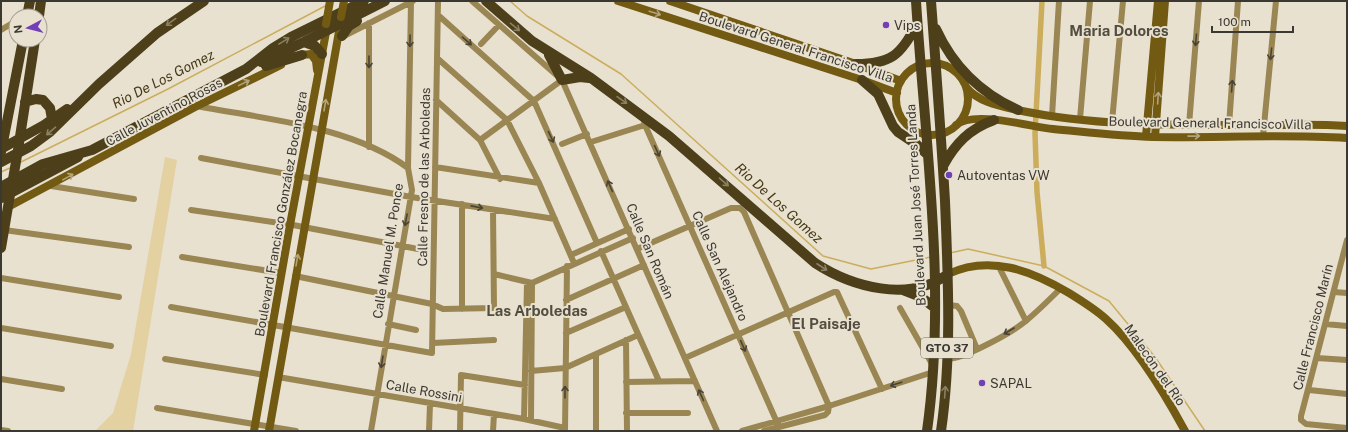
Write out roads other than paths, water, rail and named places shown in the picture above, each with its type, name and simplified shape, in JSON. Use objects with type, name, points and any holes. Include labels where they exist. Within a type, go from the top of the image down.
[{"type":"main road","points":[[1,162],[31,146],[50,132],[99,84],[167,25],[204,1]]},
{"type":"main road","name":"Boulevard Francisco González Bocanegra","points":[[255,428],[298,176],[327,28],[330,1]]},
{"type":"main road","name":"Boulevard Francisco González Bocanegra","points":[[269,429],[303,227],[344,1]]},
{"type":"main road","points":[[246,69],[281,42],[364,1]]},
{"type":"main road","points":[[8,192],[92,150],[246,69],[304,42],[340,20],[385,1]]},
{"type":"main road","points":[[342,36],[346,29],[352,24],[379,11],[385,1]]},
{"type":"main road","points":[[486,1],[511,25],[547,51],[591,78],[642,115],[720,179],[815,263],[836,275],[855,283],[875,287],[899,289],[919,287],[936,282],[948,270]]},
{"type":"main road","name":"Boulevard General Francisco Villa","points":[[618,1],[862,80],[897,93]]},
{"type":"main road","name":"Boulevard General Francisco Villa","points":[[670,1],[856,64],[901,81]]},
{"type":"main road","name":"Boulevard Juan José Torres Landa","points":[[916,1],[927,134],[936,282],[934,370],[927,431]]},
{"type":"main road","name":"Boulevard Juan José Torres Landa","points":[[931,1],[942,133],[948,270],[947,359],[945,402],[941,431]]},
{"type":"main road","points":[[1146,136],[1158,1]]},
{"type":"main road","points":[[1155,137],[1165,1]]},
{"type":"main road","points":[[933,20],[950,54],[969,77],[992,96],[1021,111]]},
{"type":"main road","points":[[856,64],[879,62],[895,56],[906,46],[917,24]]},
{"type":"main road","points":[[304,42],[315,46],[322,54]]},
{"type":"main road","points":[[21,48],[2,146],[19,141],[48,122],[99,84]]},
{"type":"main road","points":[[1,248],[8,207],[8,192],[19,141],[34,48]]},
{"type":"main road","points":[[547,51],[562,80],[580,77],[591,78]]},
{"type":"main road","points":[[246,69],[264,67],[302,55],[311,54],[314,57],[318,76]]},
{"type":"main road","name":"Calle Juventino Rosas","points":[[8,207],[51,186],[197,106],[302,55]]},
{"type":"main road","points":[[937,64],[921,65],[912,70],[901,81],[897,93],[897,106],[902,118],[911,128],[927,134],[942,133],[956,125],[966,111],[966,87]]},
{"type":"main road","name":"Boulevard General Francisco Villa","points":[[937,64],[954,71],[966,87],[987,102],[1021,111],[1049,116],[1146,125],[1347,126]]},
{"type":"main road","points":[[862,80],[878,94],[893,126],[898,132],[916,144],[928,155]]},
{"type":"main road","points":[[24,107],[36,99],[43,100],[50,108],[48,122]]},
{"type":"main road","points":[[24,107],[25,117],[30,123],[48,122]]},
{"type":"main road","points":[[943,166],[952,151],[966,135],[975,128],[994,120]]},
{"type":"main road","name":"Boulevard General Francisco Villa","points":[[956,125],[960,121],[994,120],[1045,128],[1155,137],[1262,136],[1347,138]]},
{"type":"main road","points":[[1,187],[43,164],[92,150]]},
{"type":"main road","name":"Malecón del Río","points":[[948,270],[998,265],[1029,272],[1061,288],[1089,306],[1120,333],[1133,349],[1173,408],[1185,431]]},
{"type":"main road","points":[[899,289],[921,297],[935,308]]},
{"type":"street","name":"Calle Fresno de las Arboledas","points":[[385,344],[432,353],[438,1]]},
{"type":"street","points":[[472,1],[562,80],[480,140]]},
{"type":"street","points":[[1049,116],[1059,1]]},
{"type":"street","points":[[1080,119],[1090,1]]},
{"type":"street","points":[[1112,122],[1123,1]]},
{"type":"street","points":[[1189,125],[1199,1]]},
{"type":"street","points":[[1229,125],[1238,1]]},
{"type":"street","points":[[1262,136],[1276,1]]},
{"type":"street","points":[[342,36],[412,2]]},
{"type":"street","name":"Calle Manuel M. Ponce","points":[[371,431],[401,246],[411,197],[412,184],[408,168],[412,2]]},
{"type":"street","points":[[438,15],[534,101],[597,243]]},
{"type":"street","points":[[369,23],[369,147]]},
{"type":"street","points":[[481,44],[499,25]]},
{"type":"street","name":"Boulevard Francisco González Bocanegra","points":[[329,81],[334,73],[342,36]]},
{"type":"street","points":[[437,58],[507,120],[539,183],[574,263]]},
{"type":"street","name":"Calle San Román","points":[[562,80],[591,142],[717,431]]},
{"type":"street","points":[[436,100],[480,140],[500,178]]},
{"type":"street","points":[[197,106],[321,129],[369,147],[408,168]]},
{"type":"street","name":"Calle San Alejandro","points":[[642,115],[645,125],[779,427]]},
{"type":"street","points":[[591,142],[645,125]]},
{"type":"street","points":[[562,144],[587,134]]},
{"type":"street","points":[[201,158],[411,197],[555,219]]},
{"type":"street","points":[[435,167],[539,183]]},
{"type":"street","points":[[51,186],[134,199]]},
{"type":"street","points":[[462,204],[462,309]]},
{"type":"street","points":[[637,249],[732,208],[740,208],[744,212],[787,312],[830,406],[825,415],[764,431]]},
{"type":"street","points":[[191,210],[303,227],[418,249]]},
{"type":"street","points":[[295,276],[393,295],[432,304],[439,308],[494,308],[493,210]]},
{"type":"street","points":[[3,230],[129,247]]},
{"type":"street","points":[[571,255],[629,230]]},
{"type":"street","points":[[494,274],[530,283],[633,238]]},
{"type":"street","name":"Calle Francisco Marín","points":[[1347,240],[1345,260],[1325,324],[1301,420],[1306,424],[1347,428]]},
{"type":"street","points":[[601,251],[659,381]]},
{"type":"street","points":[[182,257],[281,273]]},
{"type":"street","points":[[566,300],[644,265]]},
{"type":"street","points":[[998,265],[1026,321]]},
{"type":"street","points":[[565,429],[567,266]]},
{"type":"street","points":[[1,278],[119,297]]},
{"type":"street","points":[[528,420],[531,371],[530,283]]},
{"type":"street","points":[[528,420],[525,384],[530,283]]},
{"type":"street","points":[[947,359],[958,358],[977,350],[1026,321],[1061,288]]},
{"type":"street","points":[[684,358],[787,312],[837,292],[882,389]]},
{"type":"street","points":[[1334,292],[1347,293]]},
{"type":"street","points":[[948,305],[957,306],[961,311],[977,350]]},
{"type":"street","points":[[171,307],[385,344]]},
{"type":"street","points":[[566,333],[626,307]]},
{"type":"street","points":[[742,431],[776,420],[830,406],[934,370],[900,308]]},
{"type":"street","points":[[388,324],[416,330]]},
{"type":"street","points":[[1325,324],[1347,326]]},
{"type":"street","points":[[1,328],[111,346]]},
{"type":"street","points":[[531,371],[565,368],[638,335]]},
{"type":"street","points":[[433,343],[494,340]]},
{"type":"street","points":[[626,340],[627,431]]},
{"type":"street","points":[[596,355],[596,431]]},
{"type":"street","points":[[1317,358],[1347,360]]},
{"type":"street","points":[[165,359],[264,375]]},
{"type":"street","points":[[460,431],[461,375],[525,384]]},
{"type":"street","name":"Calle Rossini","points":[[278,377],[528,420],[565,429]]},
{"type":"street","points":[[1,379],[62,389]]},
{"type":"street","points":[[626,382],[694,381]]},
{"type":"street","points":[[1309,390],[1347,394]]},
{"type":"street","points":[[429,431],[430,404]]},
{"type":"street","points":[[157,408],[255,428],[296,431]]},
{"type":"street","points":[[626,413],[688,413]]},
{"type":"street","points":[[493,431],[494,414]]},
{"type":"street","points":[[1,430],[8,431]]},
{"type":"waterway","name":"Rio De Los Gomez","points":[[510,1],[527,16],[621,74],[823,256],[871,269],[931,257]]},
{"type":"waterway","points":[[1042,1],[1035,133],[1037,192],[1044,266]]},
{"type":"waterway","name":"Rio De Los Gomez","points":[[21,162],[168,89],[327,5]]},
{"type":"waterway","name":"Rio De Los Gomez","points":[[1,172],[10,168]]},
{"type":"waterway","name":"Rio De Los Gomez","points":[[950,253],[968,249],[1044,266],[1109,301],[1155,357],[1205,431]]},
{"type":"place","name":"Vips","points":[[886,25]]},
{"type":"place","name":"Autoventas VW","points":[[949,175]]},
{"type":"place","name":"SAPAL","points":[[982,383]]},
{"type":"district","name":"Maria Dolores","points":[[1119,30]]},
{"type":"district","name":"Las Arboledas","points":[[537,310]]},
{"type":"district","name":"El Paisaje","points":[[826,323]]}]
